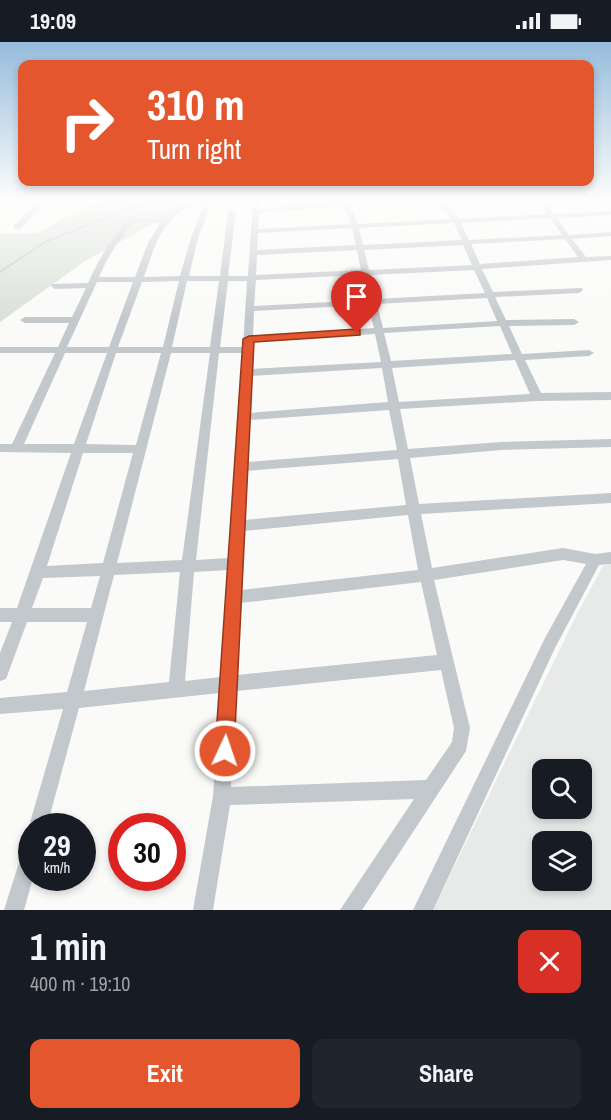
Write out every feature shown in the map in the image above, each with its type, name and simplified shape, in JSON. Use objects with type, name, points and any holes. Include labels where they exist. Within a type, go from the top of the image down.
[{"type":"street","points":[[16,448],[73,320],[105,255],[116,241]]},
{"type":"street","points":[[0,673],[38,572],[78,448],[153,241]]},
{"type":"street","points":[[42,813],[75,700],[139,449],[167,351],[193,241]]},
{"type":"street","points":[[176,688],[188,566],[217,350],[229,241]]},
{"type":"street","points":[[203,910],[222,796],[254,241]]},
{"type":"street","points":[[350,910],[432,789],[463,738],[426,575],[394,405],[358,241]]},
{"type":"street","points":[[253,253],[495,241]]},
{"type":"street","points":[[570,241],[584,259]]},
{"type":"street","points":[[465,242],[537,397]]},
{"type":"street","points":[[55,286],[139,280],[252,278],[477,267],[611,258]]},
{"type":"street","points":[[250,309],[372,300],[579,290]]},
{"type":"street","points":[[25,320],[73,320]]},
{"type":"street","points":[[1,353],[217,350],[378,331],[503,323],[574,322]]},
{"type":"street","points":[[247,373],[588,353]]},
{"type":"street","points":[[245,417],[394,405],[537,397],[611,396]]},
{"type":"street","points":[[242,467],[501,446],[611,443]]},
{"type":"street","points":[[0,447],[139,449]]},
{"type":"street","points":[[238,526],[414,509],[611,498]]},
{"type":"street","points":[[234,597],[426,575],[563,555],[603,559],[550,643],[423,910]]},
{"type":"street","points":[[38,572],[236,564]]},
{"type":"street","points":[[0,615],[96,615]]},
{"type":"street","points":[[0,706],[445,662]]},
{"type":"street","points":[[222,796],[432,789]]},
{"type":"street","points":[[14,910],[20,891]]},
{"type":"shaded area","points":[[0,241],[122,241],[85,261],[0,322]]},
{"type":"shaded area","points":[[611,564],[611,910],[433,910],[578,612],[603,566]]},
{"type":"waterway","points":[[0,272],[49,241]]},
{"type":"route","points":[[225,751],[249,339],[357,333]]}]
